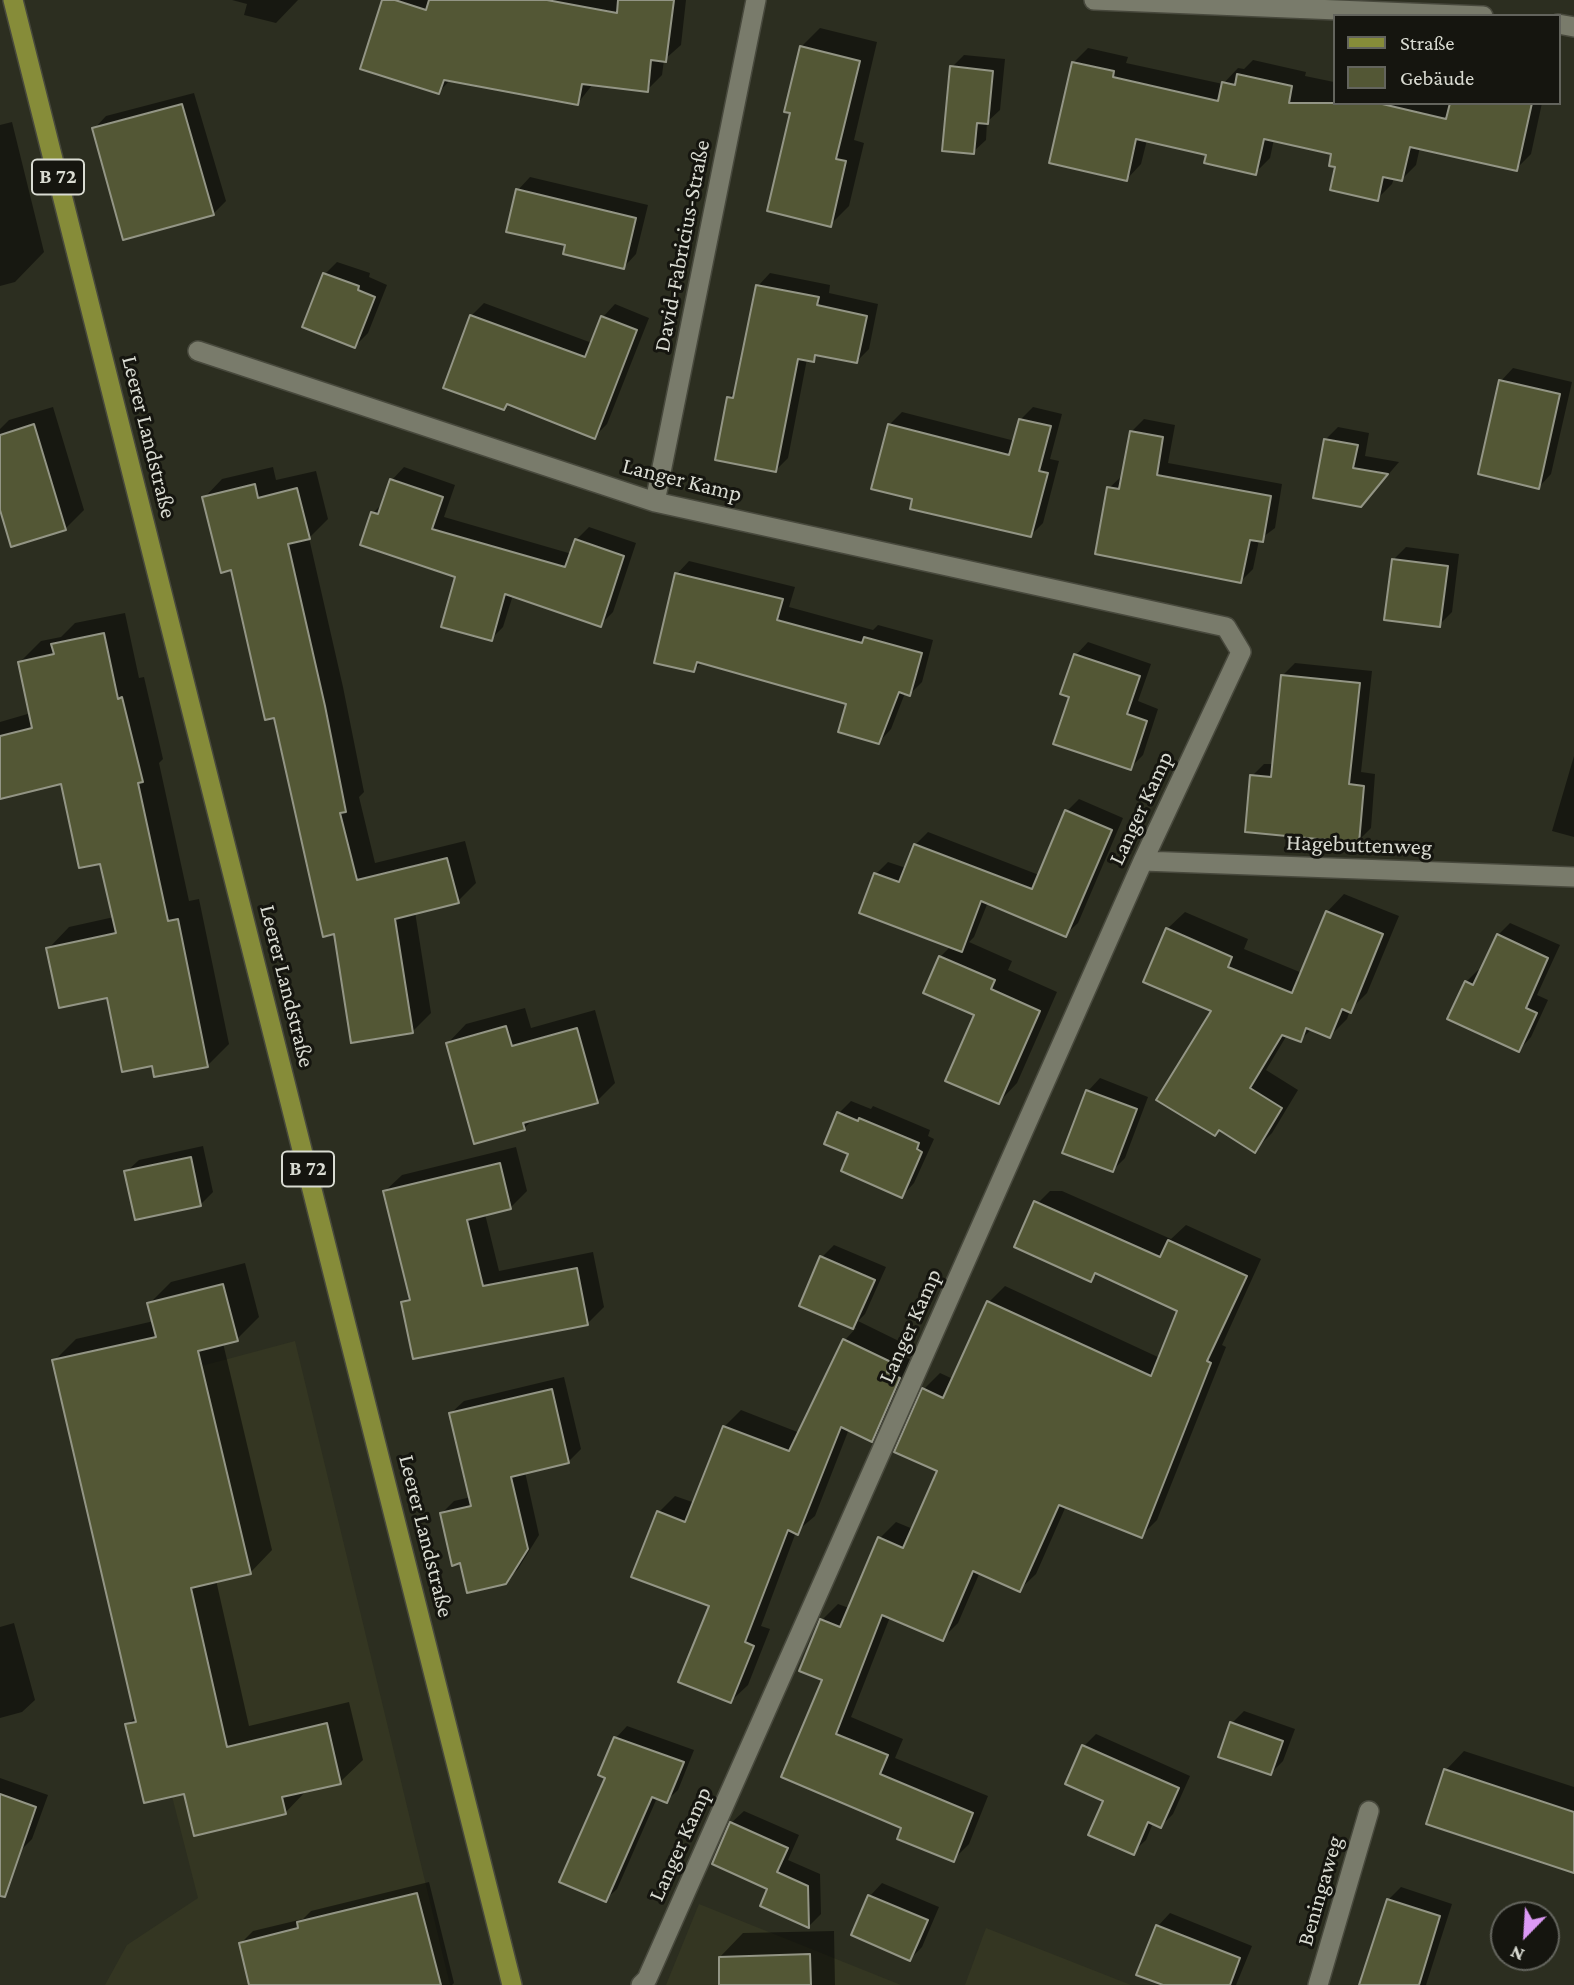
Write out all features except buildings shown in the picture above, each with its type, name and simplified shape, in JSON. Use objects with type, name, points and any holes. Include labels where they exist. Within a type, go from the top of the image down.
[{"type":"main road","name":"Leerer Landstraße","points":[[13,0],[512,1985]]},
{"type":"street","name":"David-Fabricius-Straße","points":[[655,502],[756,0]]},
{"type":"street","points":[[1094,0],[1434,14]]},
{"type":"street","name":"Langer Kamp","points":[[198,351],[655,502],[1226,626],[1241,652],[1143,861],[663,1941],[641,1985]]},
{"type":"street","name":"Hagebuttenweg","points":[[1143,861],[1574,877]]},
{"type":"street","name":"Beningaweg","points":[[1318,1985],[1369,1811]]},
{"type":"shaded area","points":[[295,1341],[450,1985],[105,1985],[127,1945],[198,1898],[71,1401]]},
{"type":"shaded area","points":[[699,1904],[901,1985],[666,1985]]},
{"type":"shaded area","points":[[986,1928],[1131,1985],[965,1985]]}]
